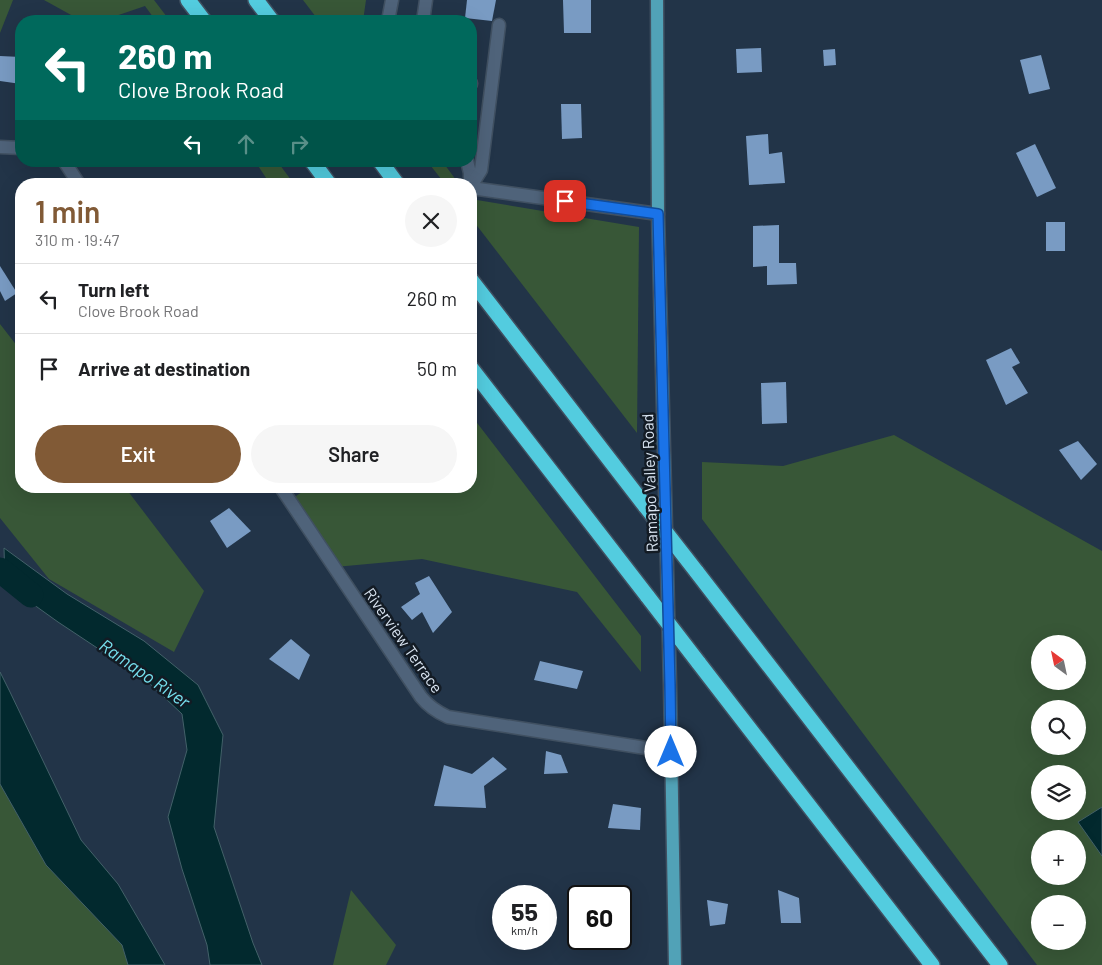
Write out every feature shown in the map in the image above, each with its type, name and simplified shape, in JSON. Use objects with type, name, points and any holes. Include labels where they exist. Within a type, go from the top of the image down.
[{"type":"highway","points":[[188,0],[199,15]]},
{"type":"highway","points":[[256,0],[267,15]]},
{"type":"highway","points":[[316,167],[325,178]]},
{"type":"highway","points":[[384,167],[393,178]]},
{"type":"highway","points":[[477,288],[1000,965]]},
{"type":"highway","points":[[477,376],[932,965]]},
{"type":"main road","name":"Ramapo Valley Road","points":[[657,0],[658,214],[675,965]]},
{"type":"street","points":[[389,15],[392,0]]},
{"type":"street","points":[[423,15],[426,0]]},
{"type":"street","points":[[476,178],[481,170],[499,25]]},
{"type":"street","points":[[0,148],[15,148]]},
{"type":"street","points":[[68,167],[75,178]]},
{"type":"street","points":[[477,187],[658,214]]},
{"type":"street","name":"Riverview Terrace","points":[[285,493],[421,697],[436,712],[448,717],[671,752]]},
{"type":"green space","points":[[0,0],[13,0],[0,33]]},
{"type":"green space","points":[[44,0],[154,0],[165,15],[152,15],[145,6],[119,15],[71,15]]},
{"type":"green space","points":[[303,0],[366,0],[364,15],[314,15]]},
{"type":"green space","points":[[259,167],[281,167],[290,178],[266,178]]},
{"type":"green space","points":[[432,167],[446,167],[455,178],[440,178]]},
{"type":"green space","points":[[477,200],[639,227],[637,433],[477,226]]},
{"type":"green space","points":[[0,324],[15,343],[15,493],[129,493],[204,591],[174,652],[49,579],[0,518]]},
{"type":"green space","points":[[477,423],[641,636],[641,672],[577,592],[422,559],[335,567],[287,502],[300,493],[477,493]]},
{"type":"green space","points":[[894,435],[1102,551],[1102,965],[1037,965],[702,519],[702,462],[783,466]]},
{"type":"green space","points":[[0,784],[46,865],[122,945],[128,965],[0,965]]},
{"type":"green space","points":[[351,890],[396,945],[386,965],[333,965]]},
{"type":"water","points":[[4,548],[67,594],[144,641],[198,685],[223,735],[214,827],[262,965],[210,965],[207,945],[182,869],[168,817],[187,750],[182,714],[147,681],[5,584]]},
{"type":"water","points":[[0,672],[81,840],[118,884],[165,965],[128,965],[122,945],[46,865],[0,784]]},
{"type":"water","points":[[1102,807],[1102,856],[1086,833],[1086,830],[1084,830],[1078,822],[1086,820],[1086,817]]},
{"type":"building","points":[[467,0],[496,0],[492,21],[477,19],[477,15],[465,15]]},
{"type":"building","points":[[563,0],[591,0],[591,33],[564,33]]},
{"type":"building","points":[[761,48],[762,72],[737,73],[736,49]]},
{"type":"building","points":[[835,49],[836,65],[824,66],[823,50]]},
{"type":"building","points":[[1041,55],[1050,89],[1029,94],[1020,60]]},
{"type":"building","points":[[0,56],[15,57],[15,83],[0,81]]},
{"type":"building","points":[[561,104],[581,104],[582,138],[562,139]]},
{"type":"building","points":[[768,134],[769,154],[782,152],[785,183],[749,185],[746,136]]},
{"type":"building","points":[[1035,144],[1056,188],[1037,197],[1016,153]]},
{"type":"building","points":[[1046,222],[1065,222],[1065,251],[1046,251]]},
{"type":"building","points":[[779,225],[779,263],[796,263],[797,284],[767,285],[767,266],[753,267],[753,226]]},
{"type":"building","points":[[0,266],[15,290],[15,294],[5,301],[0,291]]},
{"type":"building","points":[[1011,348],[1020,363],[1012,367],[1028,393],[1006,405],[986,360]]},
{"type":"building","points":[[786,382],[787,423],[762,424],[761,383]]},
{"type":"building","points":[[1078,441],[1097,464],[1081,480],[1059,450]]},
{"type":"building","points":[[229,508],[251,531],[227,548],[210,521]]},
{"type":"building","points":[[429,576],[452,612],[433,633],[422,612],[412,620],[401,607],[420,594],[415,583]]},
{"type":"building","points":[[291,639],[310,655],[299,680],[269,659]]},
{"type":"building","points":[[540,661],[583,671],[577,689],[534,680]]},
{"type":"building","points":[[546,751],[561,755],[568,773],[544,774]]},
{"type":"building","points":[[493,757],[507,769],[484,786],[486,808],[434,806],[444,765],[472,774]]},
{"type":"building","points":[[613,804],[641,808],[640,830],[608,828]]},
{"type":"building","points":[[778,890],[799,898],[801,923],[781,923]]},
{"type":"building","points":[[707,900],[728,904],[725,924],[710,926]]},
{"type":"waterway","name":"Ramapo River","points":[[0,570],[31,595]]},
{"type":"route","points":[[565,201],[658,214],[671,752]]}]
